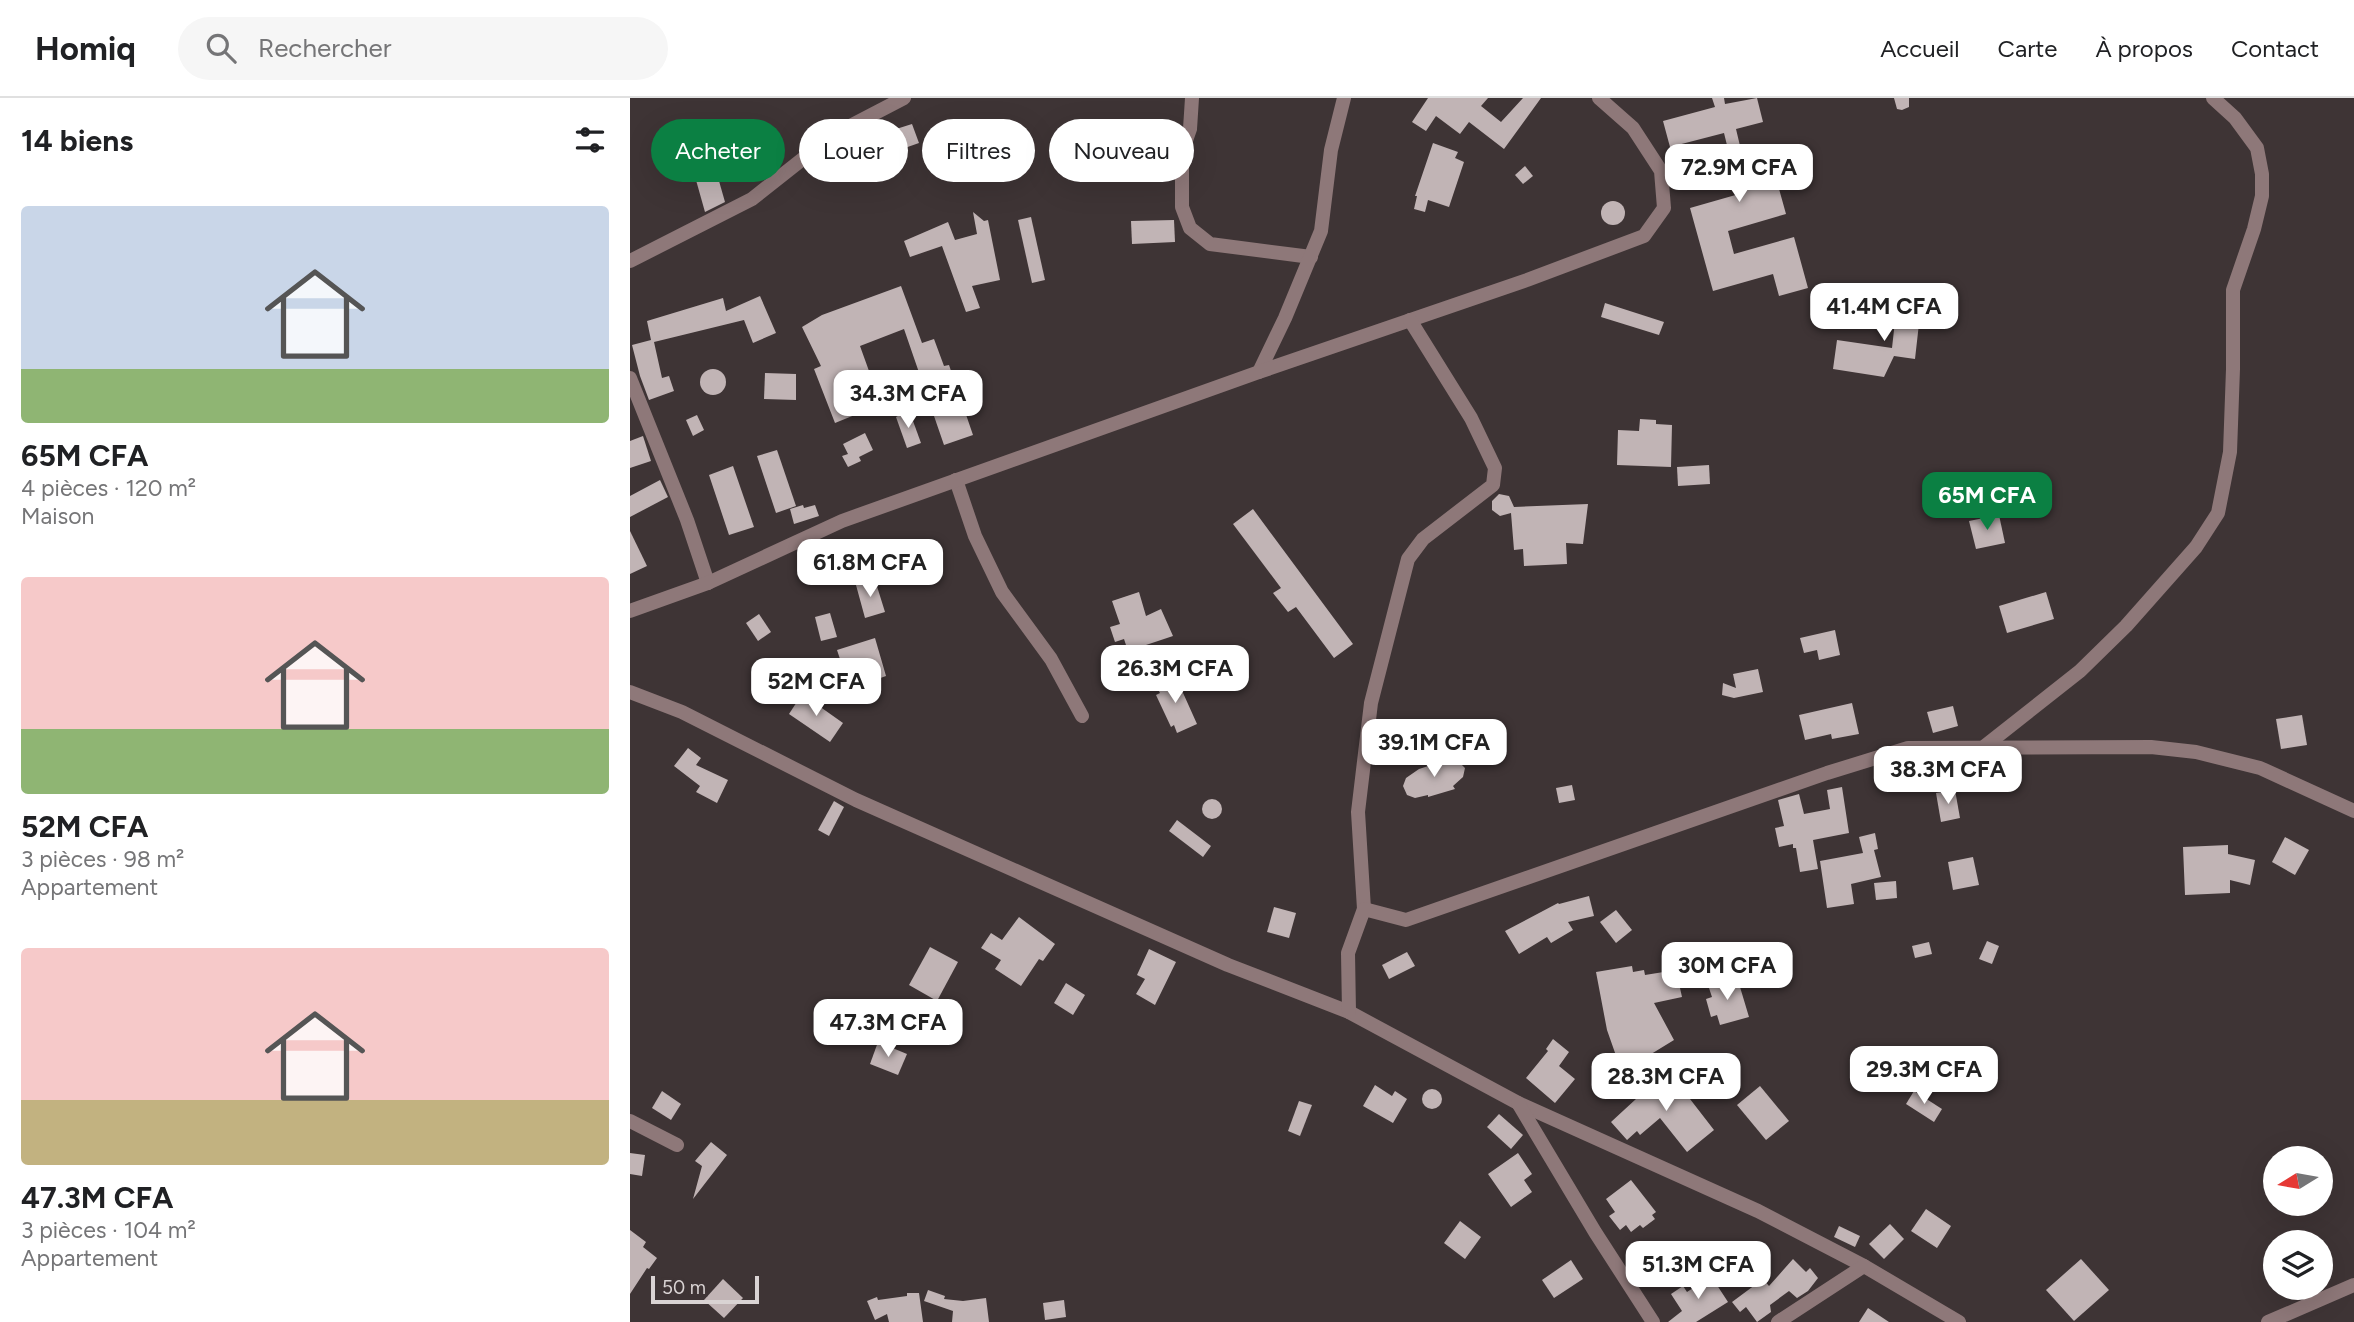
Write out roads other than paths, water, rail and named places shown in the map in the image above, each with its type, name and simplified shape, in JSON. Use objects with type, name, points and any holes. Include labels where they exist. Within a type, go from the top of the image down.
[{"type":"street","points":[[630,261],[752,198],[833,135],[904,98]]},
{"type":"street","points":[[1192,98],[1190,129],[1182,152],[1182,207],[1190,228],[1210,244],[1311,257]]},
{"type":"street","points":[[1259,372],[1321,231],[1331,150],[1344,98]]},
{"type":"street","points":[[630,611],[708,583],[842,521],[1259,372],[1527,280],[1644,236],[1664,208],[1661,171],[1633,128],[1599,98]]},
{"type":"street","points":[[1984,746],[2080,671],[2126,626],[2196,547],[2218,513],[2230,452],[2234,369],[2233,290],[2254,229],[2262,196],[2263,174],[2257,148],[2235,118],[2213,98]]},
{"type":"street","points":[[1349,1012],[1348,953],[1364,909],[1358,812],[1371,703],[1408,559],[1423,539],[1493,485],[1495,468],[1471,418],[1410,320]]},
{"type":"street","points":[[630,378],[687,520],[708,583]]},
{"type":"street","points":[[956,480],[975,536],[1002,592],[1051,659],[1082,716]]},
{"type":"street","points":[[630,692],[682,712],[894,817],[1228,965],[1349,1012],[1518,1103],[1758,1211],[1864,1266],[1959,1322]]},
{"type":"street","points":[[1364,909],[1406,920],[1908,748],[2151,747],[2196,752],[2260,768],[2354,811]]},
{"type":"street","points":[[1518,1103],[1595,1232],[1653,1322]]},
{"type":"street","points":[[630,1121],[677,1145]]},
{"type":"street","points":[[1778,1322],[1864,1266]]},
{"type":"street","points":[[2268,1322],[2354,1285]]}]
